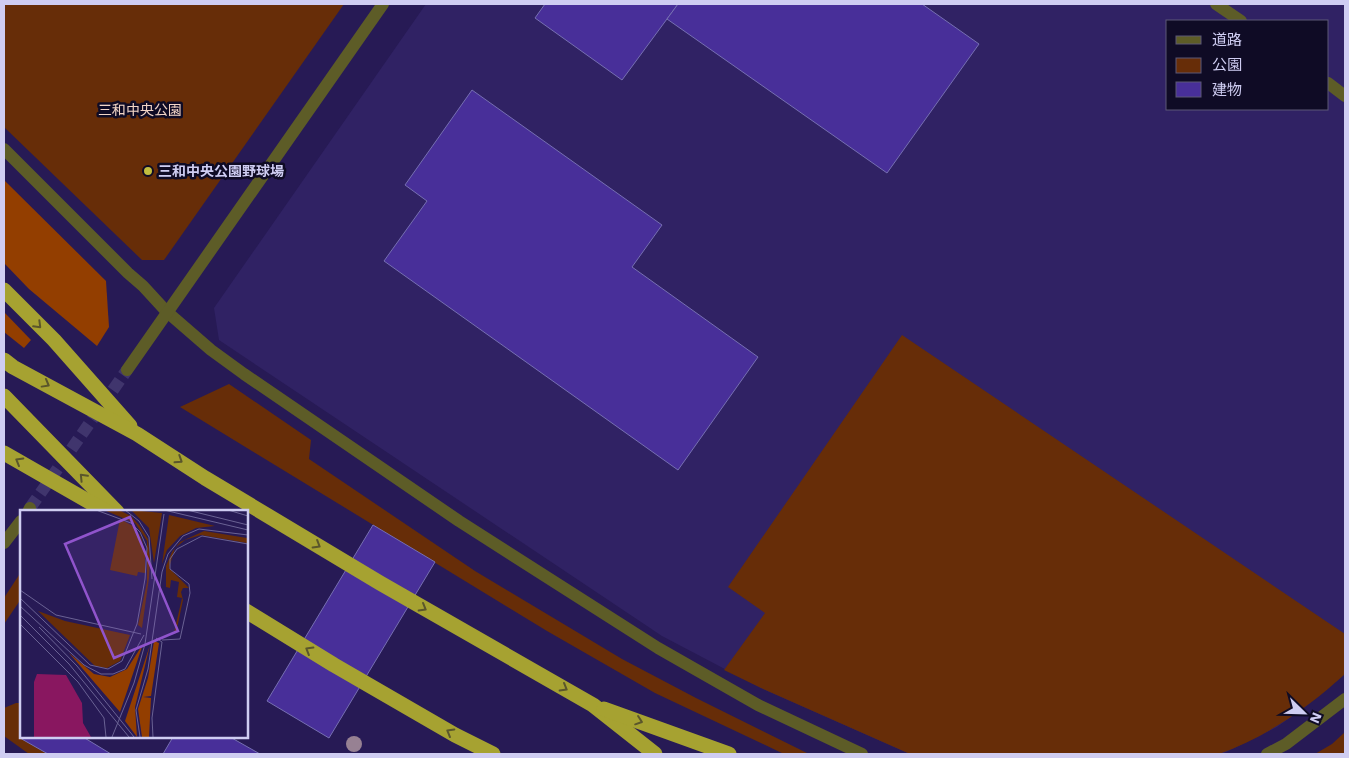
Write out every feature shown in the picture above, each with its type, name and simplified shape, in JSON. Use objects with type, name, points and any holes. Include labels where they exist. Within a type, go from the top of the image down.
[{"type":"highway","points":[[4,290],[54,340],[137,434]]},
{"type":"highway","points":[[4,360],[137,434],[213,483],[380,583],[593,705],[654,754]]},
{"type":"highway","points":[[4,396],[115,510]]},
{"type":"highway","points":[[4,453],[104,510]]},
{"type":"highway","points":[[248,612],[446,730],[493,754]]},
{"type":"highway","points":[[593,705],[729,754]]},
{"type":"street","points":[[127,370],[166,311],[383,4]]},
{"type":"street","points":[[1216,4],[1239,20]]},
{"type":"street","points":[[1329,85],[1345,96]]},
{"type":"street","points":[[4,150],[128,274],[143,286],[166,311],[211,350],[268,391],[459,521],[641,638],[758,704],[862,754]]},
{"type":"street","points":[[4,543],[20,522]]},
{"type":"street","points":[[1267,754],[1286,744],[1345,700]]},
{"type":"shaded area","points":[[426,4],[1345,4],[1345,674],[1277,727],[1222,754],[910,754],[761,688],[662,636],[219,340],[214,308]]},
{"type":"shaded area","points":[[4,180],[106,281],[109,327],[97,346],[29,289],[4,263]]},
{"type":"shaded area","points":[[4,312],[31,340],[24,348],[4,332]]},
{"type":"green space","name":"三和中央公園野球場","points":[[4,4],[344,4],[164,260],[142,260],[4,127]]},
{"type":"green space","points":[[902,335],[1345,634],[1345,674],[1286,720],[1253,739],[1219,754],[910,754],[724,670],[765,613],[728,587]]},
{"type":"green space","points":[[229,384],[311,440],[309,459],[475,571],[622,659],[809,754],[784,754],[655,693],[547,631],[180,407]]},
{"type":"green space","points":[[20,574],[20,600],[4,624],[4,598]]},
{"type":"green space","points":[[20,703],[20,738],[48,754],[29,754],[4,736],[4,708]]},
{"type":"green space","points":[[1345,732],[1345,754],[1315,754],[1332,744]]},
{"type":"building","points":[[545,4],[678,4],[622,80],[535,18]]},
{"type":"building","points":[[678,4],[922,4],[979,44],[887,173],[667,19]]},
{"type":"building","points":[[472,90],[662,225],[632,267],[758,357],[678,470],[384,261],[427,201],[405,185]]},
{"type":"building","points":[[373,525],[435,562],[329,738],[267,701]]},
{"type":"building","points":[[20,738],[85,738],[111,754],[48,754]]},
{"type":"building","points":[[172,738],[232,738],[260,754],[163,754]]},
{"type":"tunnel","points":[[30,508],[127,370]]},
{"type":"place","name":"三和中央公園野球場","points":[[148,171]]},
{"type":"park label","name":"三和中央公園","points":[[140,110]]}]
